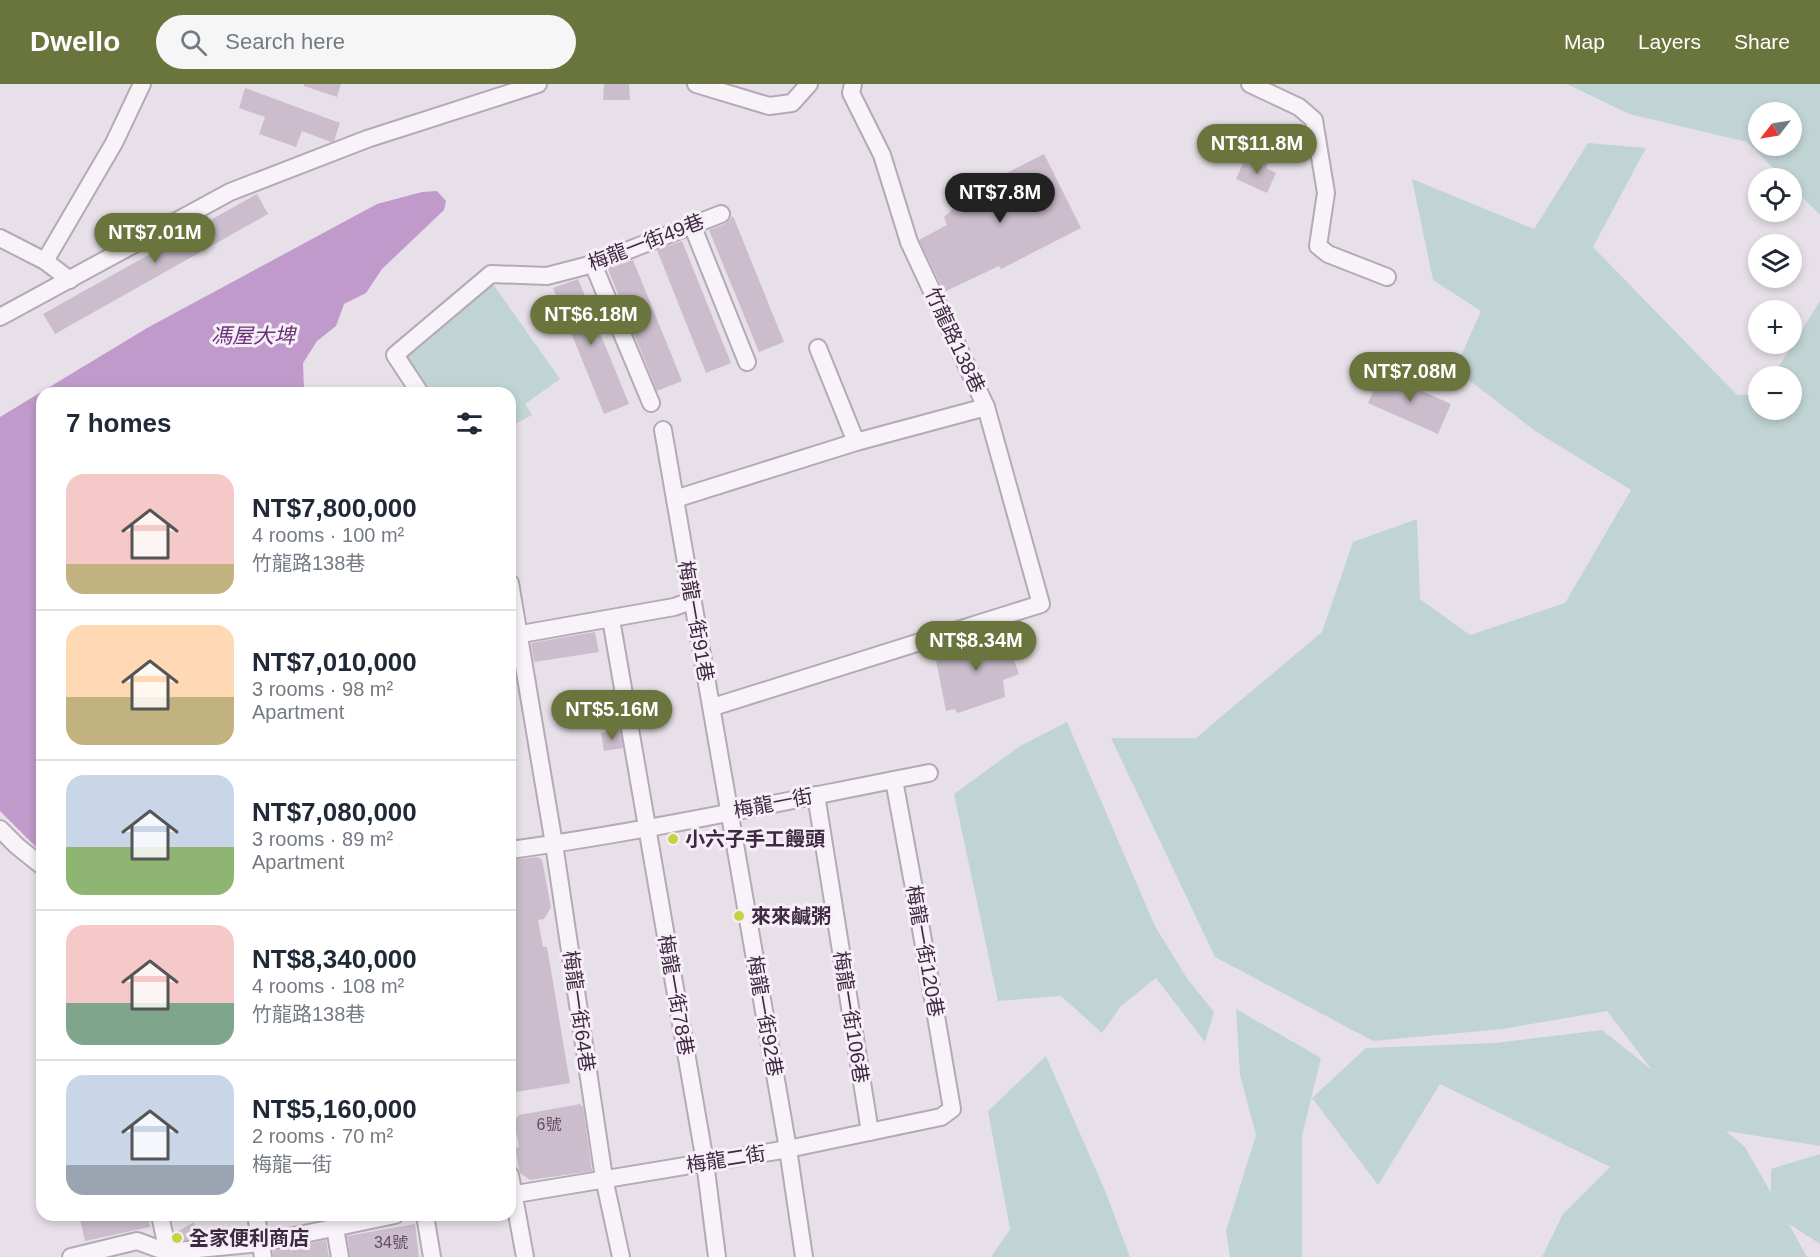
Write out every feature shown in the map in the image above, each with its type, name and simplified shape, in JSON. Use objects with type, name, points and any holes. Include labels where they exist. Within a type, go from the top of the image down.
[{"type":"street","points":[[45,261],[114,142],[142,84]]},
{"type":"street","points":[[0,317],[230,192],[367,139],[538,84]]},
{"type":"street","points":[[696,84],[769,106],[792,103],[809,84]]},
{"type":"street","name":"竹龍路138巷","points":[[712,707],[1041,604],[986,407],[909,242],[882,155],[851,93],[853,84]]},
{"type":"street","points":[[1250,84],[1299,107],[1314,120],[1326,193],[1318,246],[1328,254],[1387,278]]},
{"type":"street","name":"梅龍一街49巷","points":[[416,387],[395,356],[491,274],[547,276],[593,264],[721,214]]},
{"type":"street","points":[[692,225],[747,362]]},
{"type":"street","points":[[0,238],[45,261],[70,279]]},
{"type":"street","points":[[593,264],[651,403]]},
{"type":"street","points":[[818,348],[856,442]]},
{"type":"street","points":[[675,499],[856,442],[986,407]]},
{"type":"street","name":"梅龍一街91巷","points":[[663,430],[691,601],[730,812]]},
{"type":"street","points":[[516,635],[674,607],[691,601]]},
{"type":"street","name":"梅龍一街78巷","points":[[611,619],[705,1162],[717,1257]]},
{"type":"street","name":"梅龍一街64巷","points":[[516,645],[554,844],[604,1178],[621,1257]]},
{"type":"street","name":"梅龍一街","points":[[516,849],[730,812],[929,773]]},
{"type":"street","name":"梅龍一街120巷","points":[[894,780],[952,1109],[941,1117]]},
{"type":"street","name":"梅龍一街106巷","points":[[816,795],[870,1132]]},
{"type":"street","name":"梅龍一街92巷","points":[[730,812],[788,1149],[804,1257]]},
{"type":"street","points":[[0,829],[36,861]]},
{"type":"street","name":"梅龍二街","points":[[516,1194],[788,1149],[941,1117]]},
{"type":"street","points":[[516,1214],[525,1257]]},
{"type":"street","points":[[161,1221],[168,1254]]},
{"type":"street","points":[[257,1221],[262,1250]]},
{"type":"street","points":[[70,1257],[137,1241],[168,1254],[262,1250],[334,1221],[339,1257]]},
{"type":"street","points":[[426,1221],[432,1257]]},
{"type":"shaded area","points":[[1567,84],[1820,84],[1820,215],[1802,197],[1802,168],[1773,168],[1761,156],[1802,156],[1802,102],[1748,102],[1747,142],[1629,114]]},
{"type":"shaded area","points":[[1588,143],[1646,148],[1593,247],[1737,395],[1748,394],[1748,420],[1802,420],[1802,366],[1779,366],[1787,354],[1802,354],[1802,330],[1820,301],[1820,1146],[1726,1131],[1745,1147],[1771,1193],[1771,1169],[1820,1154],[1820,1244],[1789,1224],[1807,1257],[1542,1257],[1563,1214],[1610,1167],[1440,1084],[1378,1185],[1312,1098],[1366,1048],[1495,1043],[1602,1030],[1652,1070],[1607,1011],[1503,1029],[1373,1041],[1215,957],[1111,738],[1196,738],[1322,632],[1353,542],[1417,519],[1420,599],[1470,635],[1565,603],[1631,490],[1535,431],[1455,369],[1481,311],[1433,280],[1412,179],[1534,229]]},
{"type":"shaded area","points":[[493,284],[560,379],[525,404],[532,415],[516,424],[516,387],[423,387],[404,358],[418,349]]},
{"type":"shaded area","points":[[1067,722],[1155,926],[1186,977],[1214,1012],[1205,1042],[1156,978],[1121,1006],[1102,1033],[1061,996],[998,1001],[954,794],[1020,746]]},
{"type":"shaded area","points":[[1236,1009],[1321,1058],[1302,1136],[1302,1257],[1230,1257],[1226,1231],[1256,1135],[1240,1075]]},
{"type":"shaded area","points":[[1046,1056],[1106,1193],[1130,1257],[991,1257],[1010,1229],[988,1111]]},
{"type":"water","name":"馮屋大埤","points":[[437,191],[446,201],[444,210],[382,269],[366,293],[344,304],[336,326],[317,341],[303,363],[304,387],[50,387],[147,328],[377,204],[422,192]]},
{"type":"water","name":"馮屋大埤","points":[[36,395],[36,847],[0,811],[0,417]]},
{"type":"building","points":[[304,84],[341,84],[337,97],[304,86]]},
{"type":"building","points":[[604,84],[629,84],[630,100],[603,100]]},
{"type":"building","points":[[245,88],[340,123],[334,141],[331,142],[302,131],[296,147],[259,134],[265,117],[239,108]]},
{"type":"building","points":[[1044,154],[1081,228],[1001,269],[999,266],[944,292],[919,240],[947,225],[944,217],[965,197],[963,195]]},
{"type":"building","points":[[1256,157],[1268,163],[1266,168],[1276,173],[1267,193],[1236,179],[1245,159],[1253,163]]},
{"type":"building","points":[[257,194],[268,214],[55,334],[43,314]]},
{"type":"building","points":[[733,216],[784,342],[759,352],[709,230],[725,224]]},
{"type":"building","points":[[682,241],[731,363],[706,373],[657,250]]},
{"type":"building","points":[[633,260],[682,381],[657,391],[608,269]]},
{"type":"building","points":[[578,279],[629,404],[604,414],[553,288]]},
{"type":"building","points":[[1382,373],[1451,404],[1438,434],[1368,403]]},
{"type":"building","points":[[1002,628],[1019,674],[1003,680],[1005,697],[958,713],[954,709],[946,711],[935,655]]},
{"type":"building","points":[[595,632],[599,652],[534,662],[531,643]]},
{"type":"building","points":[[620,730],[623,748],[604,751],[601,733]]},
{"type":"building","points":[[538,857],[542,860],[551,907],[544,919],[538,920],[543,947],[547,947],[570,1083],[516,1092],[516,859]]},
{"type":"building","points":[[580,1104],[583,1107],[592,1171],[530,1180],[520,1173],[516,1153],[516,1148],[519,1147],[516,1119],[519,1115]]},
{"type":"building","points":[[80,1221],[150,1221],[150,1227],[85,1241]]},
{"type":"building","points":[[194,1222],[197,1239],[176,1241],[175,1233]]},
{"type":"building","points":[[415,1224],[419,1257],[350,1257],[347,1236]]},
{"type":"building","points":[[326,1240],[329,1257],[273,1257],[273,1251]]},
{"type":"place","name":"小六子手工饅頭","points":[[673,839]]},
{"type":"place","name":"來來鹹粥","points":[[739,916]]},
{"type":"place","name":"全家便利商店","points":[[177,1238]]}]
